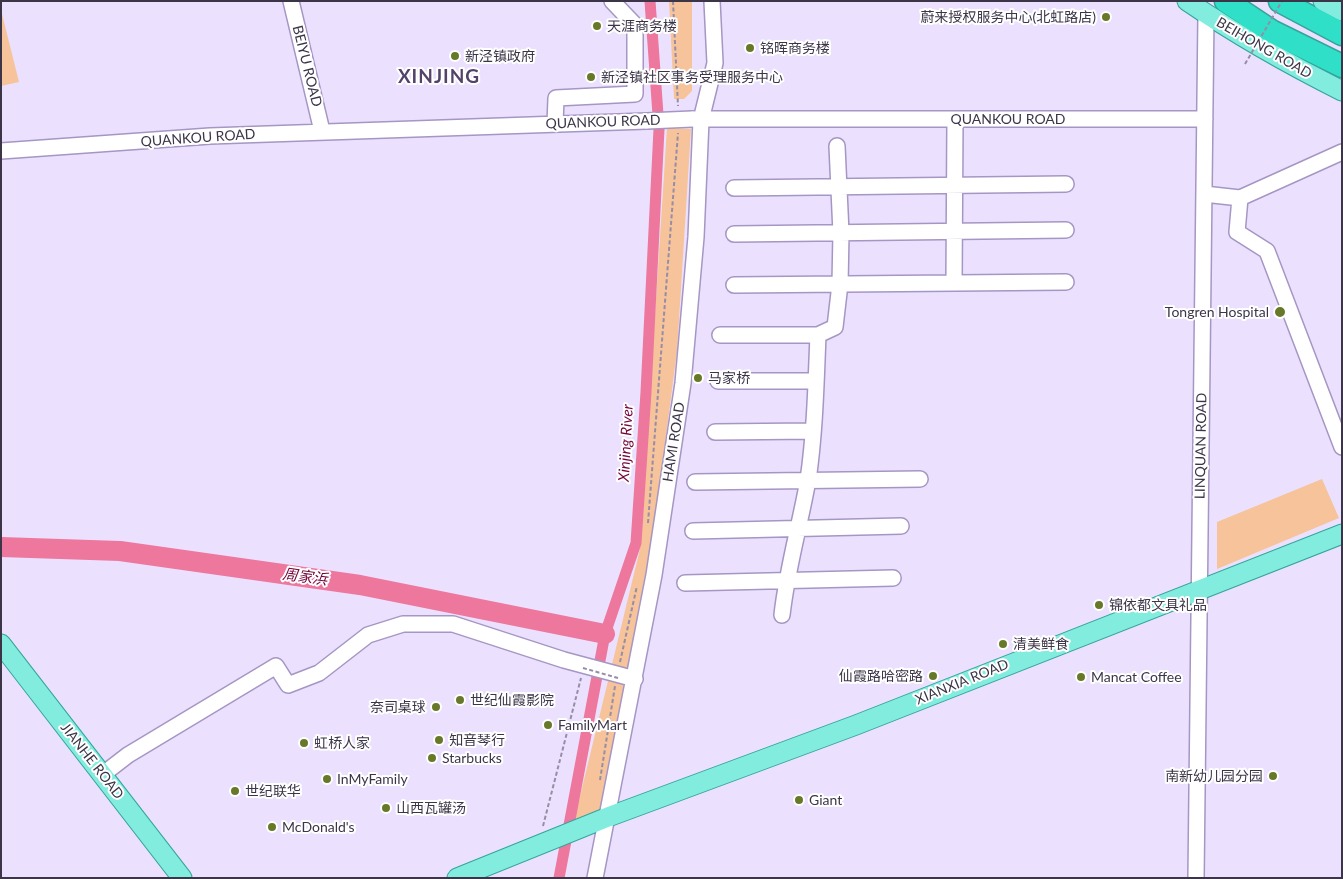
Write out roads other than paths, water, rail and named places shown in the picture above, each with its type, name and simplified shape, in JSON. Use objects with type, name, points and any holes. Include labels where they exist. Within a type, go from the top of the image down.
[{"type":"highway","points":[[1226,1],[1342,74]]},
{"type":"highway","points":[[1281,1],[1342,34]]},
{"type":"highway","points":[[1271,31],[1342,66]]},
{"type":"main road","name":"BEIHONG ROAD","points":[[1187,1],[1283,61],[1342,91]]},
{"type":"main road","points":[[1322,1],[1342,11]]},
{"type":"main road","name":"XIANXIA ROAD","points":[[457,878],[538,847],[608,817],[856,725],[1342,534]]},
{"type":"main road","name":"JIANHE ROAD","points":[[3,649],[182,878]]},
{"type":"street","name":"BEIYU ROAD","points":[[291,1],[322,131]]},
{"type":"street","points":[[555,124],[556,98],[635,94],[635,24],[612,1]]},
{"type":"street","name":"HAMI ROAD","points":[[595,878],[654,575],[683,383],[696,237],[690,120],[715,63],[712,1]]},
{"type":"street","name":"LINQUAN ROAD","points":[[1196,878],[1206,14]]},
{"type":"street","points":[[954,283],[955,119]]},
{"type":"street","name":"QUANKOU ROAD","points":[[1,151],[210,136],[648,121],[1205,119]]},
{"type":"street","points":[[720,335],[818,335],[835,327],[840,284],[841,233],[837,146]]},
{"type":"street","points":[[1204,194],[1240,198],[1342,152]]},
{"type":"street","points":[[734,188],[1066,184]]},
{"type":"street","points":[[1240,198],[1237,232],[1267,252],[1342,448]]},
{"type":"street","points":[[734,234],[1066,230]]},
{"type":"street","points":[[734,286],[1066,282]]},
{"type":"street","points":[[782,615],[786,581],[807,481],[813,431],[818,335]]},
{"type":"street","points":[[718,381],[816,381]]},
{"type":"street","points":[[715,432],[813,431]]},
{"type":"street","points":[[695,482],[920,480]]},
{"type":"street","points":[[693,531],[902,526]]},
{"type":"street","points":[[685,583],[893,578]]},
{"type":"street","points":[[102,775],[128,755],[276,666],[288,685],[319,673],[368,635],[402,624],[453,624],[582,670],[635,678]]},
{"type":"waterway","name":"Xinjing River","points":[[559,878],[605,634],[636,543],[646,392],[659,129],[650,1]]},
{"type":"waterway","name":"周家浜","points":[[1,547],[120,551],[360,585],[605,634]]},
{"type":"place","name":"蔚来授权服务中心(北虹路店)","points":[[1106,17]]},
{"type":"place","name":"天涯商务楼","points":[[597,26]]},
{"type":"place","name":"铭晖商务楼","points":[[750,48]]},
{"type":"place","name":"新泾镇政府","points":[[455,56]]},
{"type":"place","name":"新泾镇社区事务受理服务中心","points":[[591,77]]},
{"type":"place","name":"Tongren Hospital","points":[[1280,312]]},
{"type":"place","name":"马家桥","points":[[698,378]]},
{"type":"place","name":"锦依都文具礼品","points":[[1099,605]]},
{"type":"place","name":"清美鲜食","points":[[1003,644]]},
{"type":"place","name":"仙霞路哈密路","points":[[933,676]]},
{"type":"place","name":"Mancat Coffee","points":[[1081,677]]},
{"type":"place","name":"世纪仙霞影院","points":[[460,700]]},
{"type":"place","name":"奈司桌球","points":[[436,707]]},
{"type":"place","name":"FamilyMart","points":[[548,725]]},
{"type":"place","name":"知音琴行","points":[[439,740]]},
{"type":"place","name":"虹桥人家","points":[[304,743]]},
{"type":"place","name":"Starbucks","points":[[432,758]]},
{"type":"place","name":"南新幼儿园分园","points":[[1273,776]]},
{"type":"place","name":"InMyFamily","points":[[327,779]]},
{"type":"place","name":"世纪联华","points":[[235,791]]},
{"type":"place","name":"Giant","points":[[799,800]]},
{"type":"place","name":"山西瓦罐汤","points":[[386,808]]},
{"type":"place","name":"McDonald's","points":[[272,827]]},
{"type":"district","name":"XINJING","points":[[439,77]]}]
